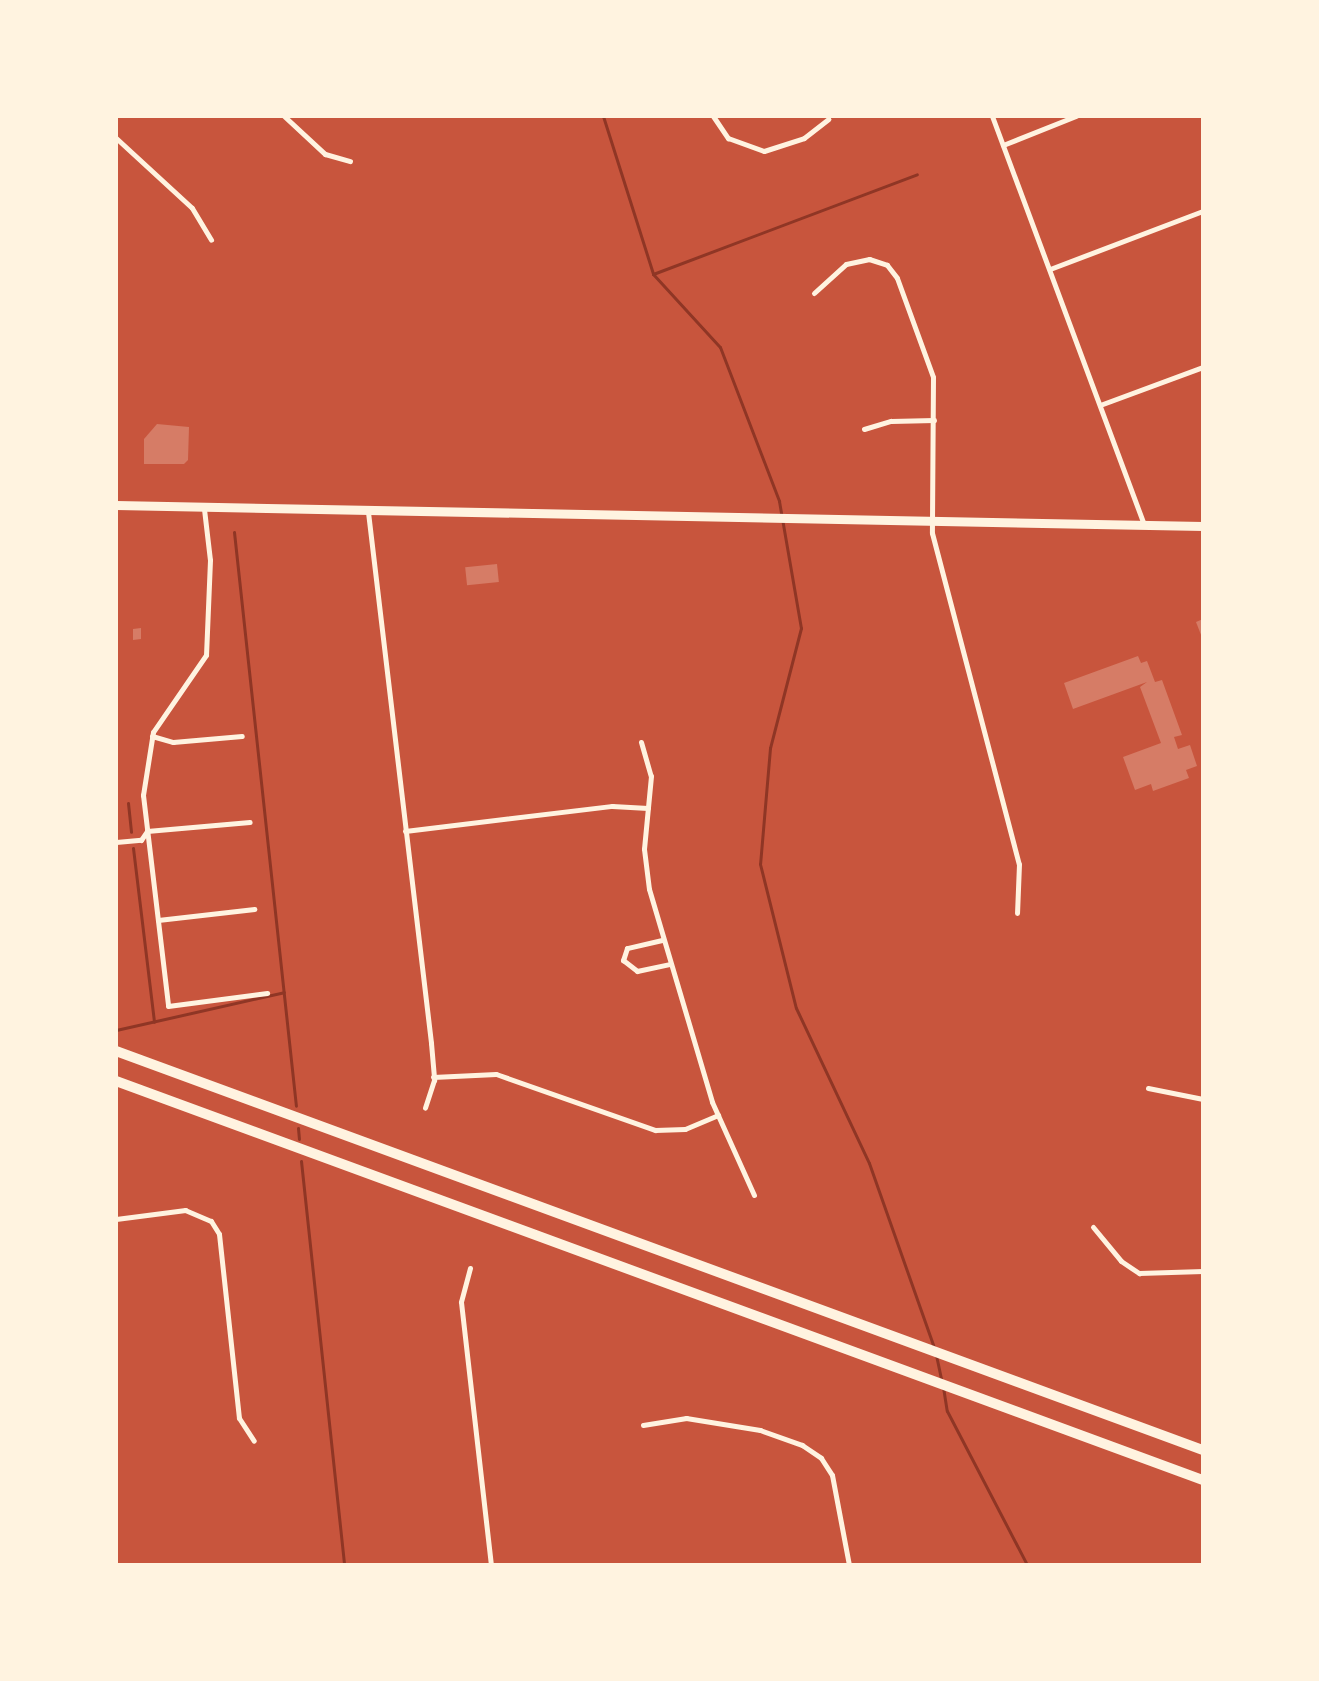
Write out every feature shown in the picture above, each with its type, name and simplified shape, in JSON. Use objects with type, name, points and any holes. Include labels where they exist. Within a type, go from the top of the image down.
[{"type":"highway","points":[[116,1051],[1203,1450]]},
{"type":"highway","points":[[116,1081],[1203,1480]]},
{"type":"main road","points":[[116,505],[1203,526]]},
{"type":"street","points":[[284,116],[325,154],[350,161]]},
{"type":"street","points":[[713,116],[728,138],[764,151],[804,138],[828,119]]},
{"type":"street","points":[[992,116],[1144,525]]},
{"type":"street","points":[[1003,145],[1076,116]]},
{"type":"street","points":[[116,138],[192,208],[211,240]]},
{"type":"street","points":[[1050,269],[1203,211]]},
{"type":"street","points":[[814,293],[831,275],[859,260],[878,261],[893,271],[933,377],[932,521],[1019,864],[1017,913]]},
{"type":"street","points":[[1100,405],[1203,367]]},
{"type":"street","points":[[864,429],[891,421],[934,420]]},
{"type":"street","points":[[204,509],[210,560],[206,655],[152,736],[143,795],[168,1006],[267,993]]},
{"type":"street","points":[[368,512],[433,1077],[425,1108]]},
{"type":"street","points":[[152,736],[173,742],[242,736]]},
{"type":"street","points":[[641,742],[650,763],[646,867],[662,940],[718,1115],[754,1195]]},
{"type":"street","points":[[405,831],[612,806],[648,808]]},
{"type":"street","points":[[147,831],[250,822]]},
{"type":"street","points":[[116,842],[141,840],[147,831]]},
{"type":"street","points":[[158,920],[254,909]]},
{"type":"street","points":[[662,940],[627,948],[623,960],[637,971],[669,964]]},
{"type":"street","points":[[433,1077],[496,1074],[655,1130],[675,1131],[718,1115]]},
{"type":"street","points":[[1148,1088],[1203,1099]]},
{"type":"street","points":[[116,1219],[185,1210],[211,1221],[219,1234],[239,1418],[254,1441]]},
{"type":"street","points":[[1093,1227],[1121,1261],[1139,1273],[1203,1271]]},
{"type":"street","points":[[470,1268],[461,1302],[491,1565]]},
{"type":"street","points":[[643,1425],[686,1418],[760,1430],[802,1445],[832,1475],[849,1565]]},
{"type":"building","points":[[157,424],[189,427],[188,460],[184,464],[144,464],[144,439]]},
{"type":"building","points":[[497,564],[499,582],[467,585],[465,567]]},
{"type":"building","points":[[1203,619],[1203,640],[1196,622]]},
{"type":"building","points":[[141,628],[141,639],[133,640],[133,629]]},
{"type":"building","points":[[1138,656],[1141,663],[1147,661],[1155,682],[1162,680],[1182,735],[1174,737],[1178,749],[1190,745],[1197,766],[1186,770],[1189,778],[1153,791],[1151,784],[1135,790],[1123,757],[1161,743],[1140,687],[1147,682],[1073,709],[1064,683]]},
{"type":"waterway","points":[[603,116],[653,274],[720,347],[779,501],[801,628],[770,748],[760,864],[796,1008],[869,1163],[934,1348]]},
{"type":"waterway","points":[[653,274],[917,174]]},
{"type":"waterway","points":[[234,532],[296,1106]]},
{"type":"waterway","points":[[128,803],[131,832]]},
{"type":"waterway","points":[[133,848],[154,1022]]},
{"type":"waterway","points":[[116,1030],[284,992]]},
{"type":"waterway","points":[[298,1128],[299,1139]]},
{"type":"waterway","points":[[301,1161],[344,1565]]},
{"type":"waterway","points":[[936,1355],[941,1379]]},
{"type":"waterway","points":[[943,1387],[947,1411],[1027,1565]]}]
